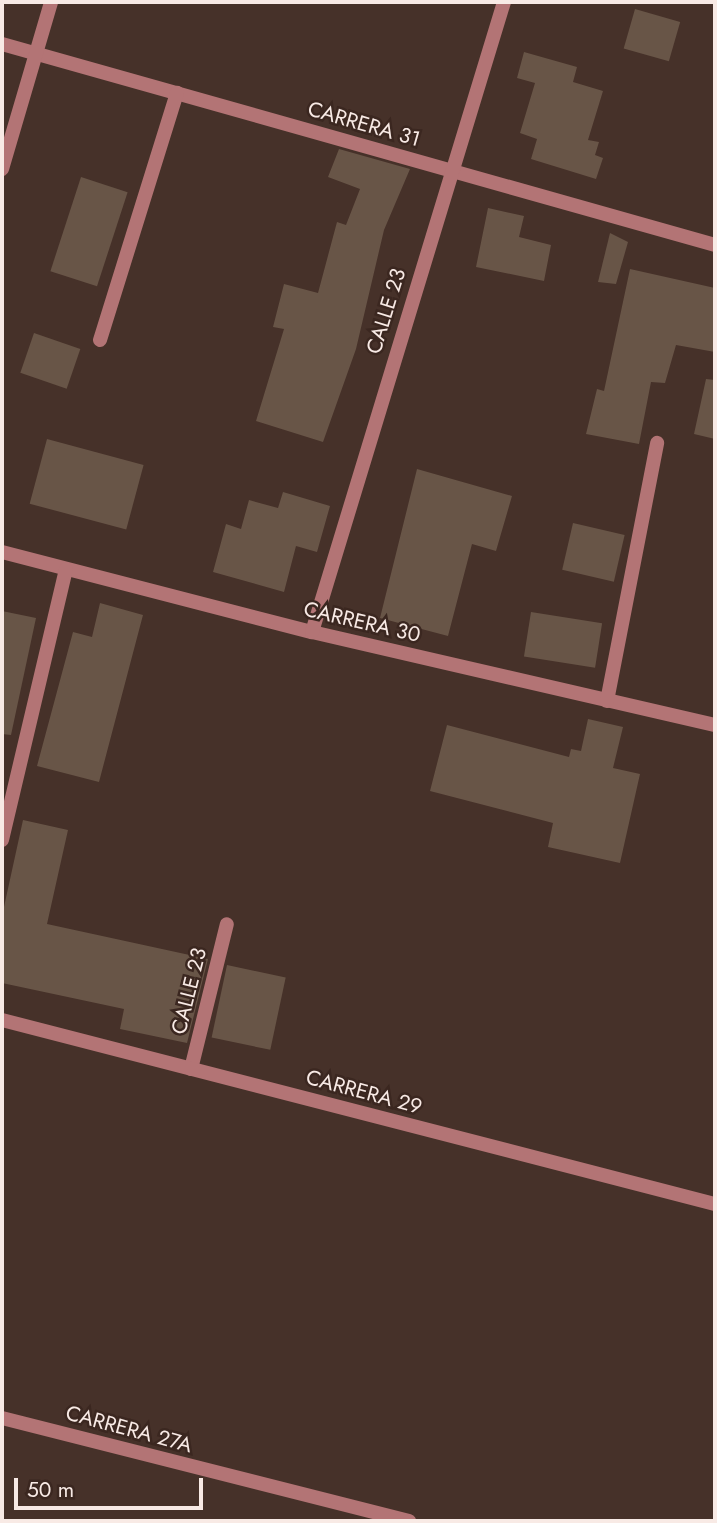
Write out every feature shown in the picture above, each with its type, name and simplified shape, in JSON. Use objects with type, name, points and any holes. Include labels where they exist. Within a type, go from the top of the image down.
[{"type":"street","points":[[2,169],[51,2]]},
{"type":"street","name":"CALLE 23","points":[[312,632],[503,2]]},
{"type":"street","name":"CARRERA 31","points":[[2,44],[715,245]]},
{"type":"street","points":[[100,340],[177,93]]},
{"type":"street","points":[[607,701],[657,443]]},
{"type":"street","name":"CARRERA 30","points":[[2,552],[312,632],[715,725]]},
{"type":"street","points":[[2,841],[66,569]]},
{"type":"street","name":"CALLE 23","points":[[191,1069],[228,924]]},
{"type":"street","name":"CARRERA 29","points":[[2,1020],[715,1205]]},
{"type":"street","name":"CARRERA 27A","points":[[2,1418],[409,1521]]},
{"type":"building","points":[[635,9],[680,22],[669,61],[624,48]]},
{"type":"building","points":[[524,52],[577,67],[573,82],[603,91],[588,140],[599,142],[595,155],[603,158],[596,179],[531,159],[537,139],[520,133],[535,83],[517,78]]},
{"type":"building","points":[[339,149],[410,169],[384,230],[356,349],[323,442],[256,421],[284,329],[273,327],[284,284],[318,293],[337,222],[346,225],[360,189],[328,177]]},
{"type":"building","points":[[81,177],[128,192],[97,286],[50,271]]},
{"type":"building","points":[[488,208],[524,216],[519,237],[551,245],[544,281],[476,267]]},
{"type":"building","points":[[610,233],[628,242],[616,284],[598,282]]},
{"type":"building","points":[[630,269],[715,288],[715,352],[676,345],[665,383],[651,382],[639,444],[586,434],[597,389],[604,391]]},
{"type":"building","points":[[34,333],[80,349],[67,389],[20,373]]},
{"type":"building","points":[[706,379],[715,380],[715,439],[694,434]]},
{"type":"building","points":[[47,439],[144,465],[126,530],[30,504]]},
{"type":"building","points":[[417,469],[512,496],[496,551],[472,544],[448,636],[380,618]]},
{"type":"building","points":[[283,492],[330,506],[317,552],[296,546],[284,592],[213,572],[226,524],[241,529],[249,500],[278,508]]},
{"type":"building","points":[[573,523],[625,535],[614,582],[562,570]]},
{"type":"building","points":[[100,603],[143,615],[99,782],[37,766],[73,632],[92,637]]},
{"type":"building","points":[[2,611],[36,618],[11,735],[2,734]]},
{"type":"building","points":[[531,612],[602,623],[595,668],[524,656]]},
{"type":"building","points":[[588,719],[623,727],[613,768],[640,774],[620,863],[548,847],[553,823],[430,791],[447,725],[569,757],[571,749],[581,751]]},
{"type":"building","points":[[23,820],[68,830],[47,924],[208,959],[187,1043],[120,1029],[124,1009],[2,983],[2,916]]},
{"type":"building","points":[[227,965],[286,977],[270,1050],[212,1037]]}]
